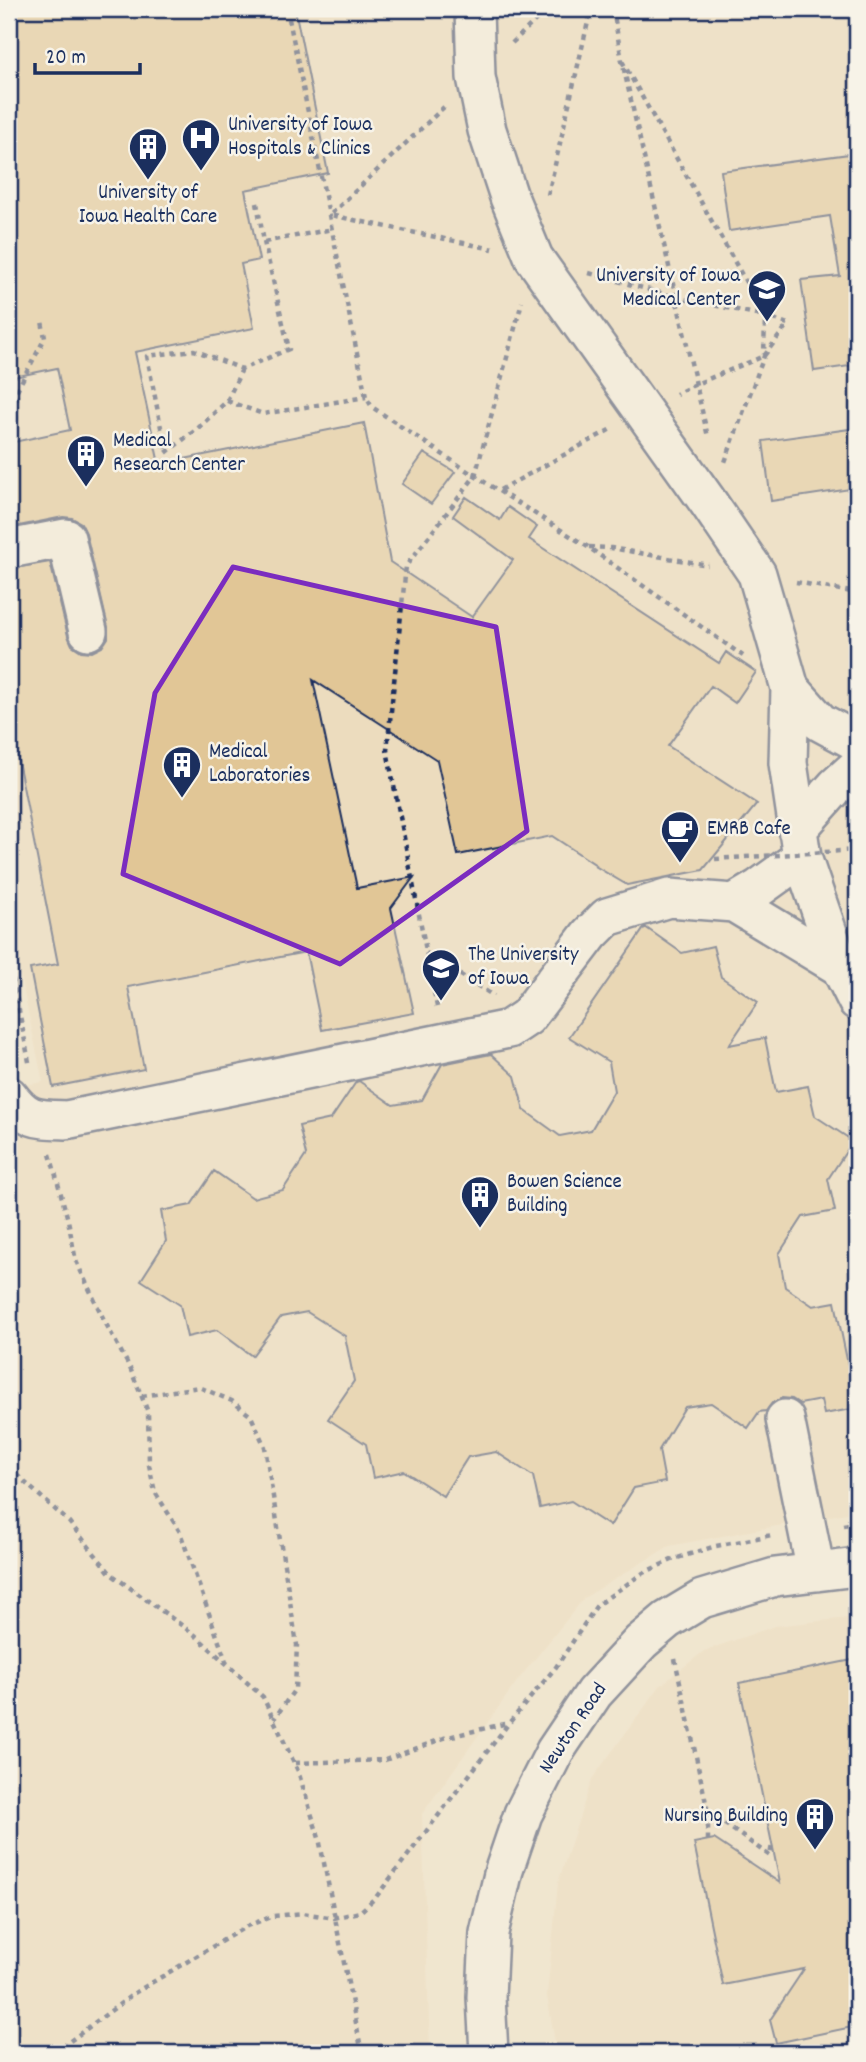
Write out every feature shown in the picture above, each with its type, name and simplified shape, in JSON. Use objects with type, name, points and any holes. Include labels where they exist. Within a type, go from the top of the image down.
[{"type":"street","points":[[474,9],[476,78],[487,130],[509,197],[534,258],[757,574],[790,688],[789,762],[800,843],[840,967],[857,1001]]},
{"type":"street","points":[[9,549],[66,538],[88,631]]},
{"type":"street","points":[[790,688],[820,722],[857,742]]},
{"type":"street","points":[[734,903],[759,888],[800,843],[836,786],[857,767]]},
{"type":"street","points":[[9,1096],[20,1111],[40,1119],[65,1120],[509,1029],[527,1017],[590,934],[607,917],[669,898],[734,903],[840,967]]},
{"type":"street","points":[[785,1419],[816,1572]]},
{"type":"street","name":"Newton Road","points":[[489,2053],[486,1997],[489,1933],[504,1870],[523,1814],[555,1751],[594,1693],[641,1642],[667,1620],[702,1599],[775,1577],[857,1567]]},
{"type":"path","points":[[287,9],[366,397],[372,407],[588,547],[745,657]]},
{"type":"path","points":[[546,205],[592,9]]},
{"type":"path","points":[[613,9],[622,61],[709,438]]},
{"type":"path","points":[[622,61],[765,316],[764,356],[708,502]]},
{"type":"path","points":[[242,369],[194,350],[147,356],[166,453],[227,401],[242,369],[289,349],[257,203]]},
{"type":"path","points":[[264,242],[333,229]]},
{"type":"path","points":[[444,1043],[387,750],[406,566],[475,476],[534,258]]},
{"type":"path","points":[[9,426],[16,423],[17,390],[45,338],[42,321]]},
{"type":"path","points":[[227,401],[263,415],[366,397]]},
{"type":"path","points":[[715,859],[857,850]]},
{"type":"path","points":[[426,953],[527,1017]]},
{"type":"path","points":[[9,959],[40,1119],[68,1220],[76,1261],[130,1368],[148,1412],[149,1465],[155,1492],[180,1532],[227,1664]]},
{"type":"path","points":[[142,1396],[200,1387],[232,1401],[251,1416],[265,1447],[297,1645],[295,1689],[274,1719]]},
{"type":"path","points":[[9,1468],[69,1522],[111,1574],[195,1635],[263,1697],[295,1763],[319,1838],[362,2053]]},
{"type":"path","points":[[667,1620],[708,1812],[708,1840]]},
{"type":"path","points":[[295,1763],[384,1760],[444,1738],[509,1723]]},
{"type":"path","points":[[708,1812],[770,1856],[772,1844]]},
{"type":"path","points":[[54,2053],[136,1992],[247,1926],[273,1916],[303,1913],[334,1918],[360,1912]]},
{"type":"highlighted area","points":[[233,567],[496,627],[527,831],[340,964],[123,874],[155,693]]},
{"type":"shaded area","name":"The University of Iowa","points":[[9,9],[857,9],[857,1511],[669,1546],[584,1598],[518,1680],[422,1814],[430,2053],[9,2053],[9,1088],[43,1082],[9,922]]},
{"type":"shaded area","points":[[857,1617],[857,2053],[557,2053],[547,1996],[558,1883],[592,1779],[660,1686],[704,1651],[775,1626]]},
{"type":"building","points":[[9,9],[295,9],[328,173],[245,190],[259,260],[241,264],[254,328],[135,352],[159,464],[364,423],[390,562],[472,617],[513,560],[453,516],[466,497],[500,520],[508,507],[537,527],[529,539],[719,663],[726,652],[756,672],[735,703],[711,686],[668,746],[757,804],[703,870],[627,885],[552,836],[458,855],[437,760],[313,680],[357,888],[414,877],[391,908],[414,1013],[322,1030],[306,952],[128,987],[144,1069],[53,1087],[30,969],[58,964],[9,715],[9,569],[50,562],[68,636],[72,645],[81,651],[92,652],[102,647],[108,638],[108,627],[86,533],[81,523],[63,517],[9,528],[9,443],[70,430],[57,368],[9,378]]},
{"type":"building","points":[[857,153],[857,365],[814,371],[801,280],[840,276],[830,216],[729,231],[721,171]]},
{"type":"building","points":[[857,428],[857,488],[771,501],[763,441]]},
{"type":"building","points":[[424,453],[455,472],[431,504],[402,484]]},
{"type":"building","name":"Bowen Science Building","points":[[645,927],[682,953],[713,946],[721,977],[758,1002],[729,1045],[765,1038],[776,1092],[808,1086],[815,1116],[853,1141],[828,1179],[835,1211],[803,1217],[779,1254],[785,1287],[813,1306],[835,1302],[857,1408],[824,1414],[821,1400],[800,1404],[792,1399],[782,1398],[772,1403],[766,1411],[759,1412],[748,1428],[711,1403],[685,1407],[659,1450],[665,1482],[634,1488],[610,1526],[571,1501],[540,1508],[533,1476],[496,1452],[468,1457],[443,1496],[404,1471],[373,1478],[366,1444],[328,1419],[354,1381],[345,1336],[307,1312],[281,1317],[252,1356],[217,1330],[187,1337],[180,1305],[141,1280],[166,1241],[161,1211],[191,1205],[214,1171],[253,1198],[283,1190],[306,1155],[299,1126],[331,1119],[359,1081],[393,1105],[422,1100],[442,1064],[491,1054],[515,1076],[524,1110],[560,1136],[591,1130],[614,1091],[609,1062],[569,1037]]},
{"type":"building","name":"Nursing Building","points":[[857,1659],[857,2026],[776,2043],[770,2020],[804,1969],[723,1985],[694,1843],[714,1839],[780,1883],[739,1683]]},
{"type":"place","name":"University of Iowa Hospitals & Clinics","points":[[201,172]]},
{"type":"place","name":"University of Iowa Health Care","points":[[148,181]]},
{"type":"place","name":"University of Iowa Medical Center","points":[[767,323]]},
{"type":"place","name":"Medical Research Center","points":[[86,488]]},
{"type":"place","name":"Medical Laboratories","points":[[182,799]]},
{"type":"place","name":"EMRB Cafe","points":[[680,864]]},
{"type":"place","name":"The University of Iowa","points":[[441,1002]]},
{"type":"place","name":"Bowen Science Building","points":[[480,1229]]},
{"type":"place","name":"Nursing Building","points":[[815,1851]]}]
